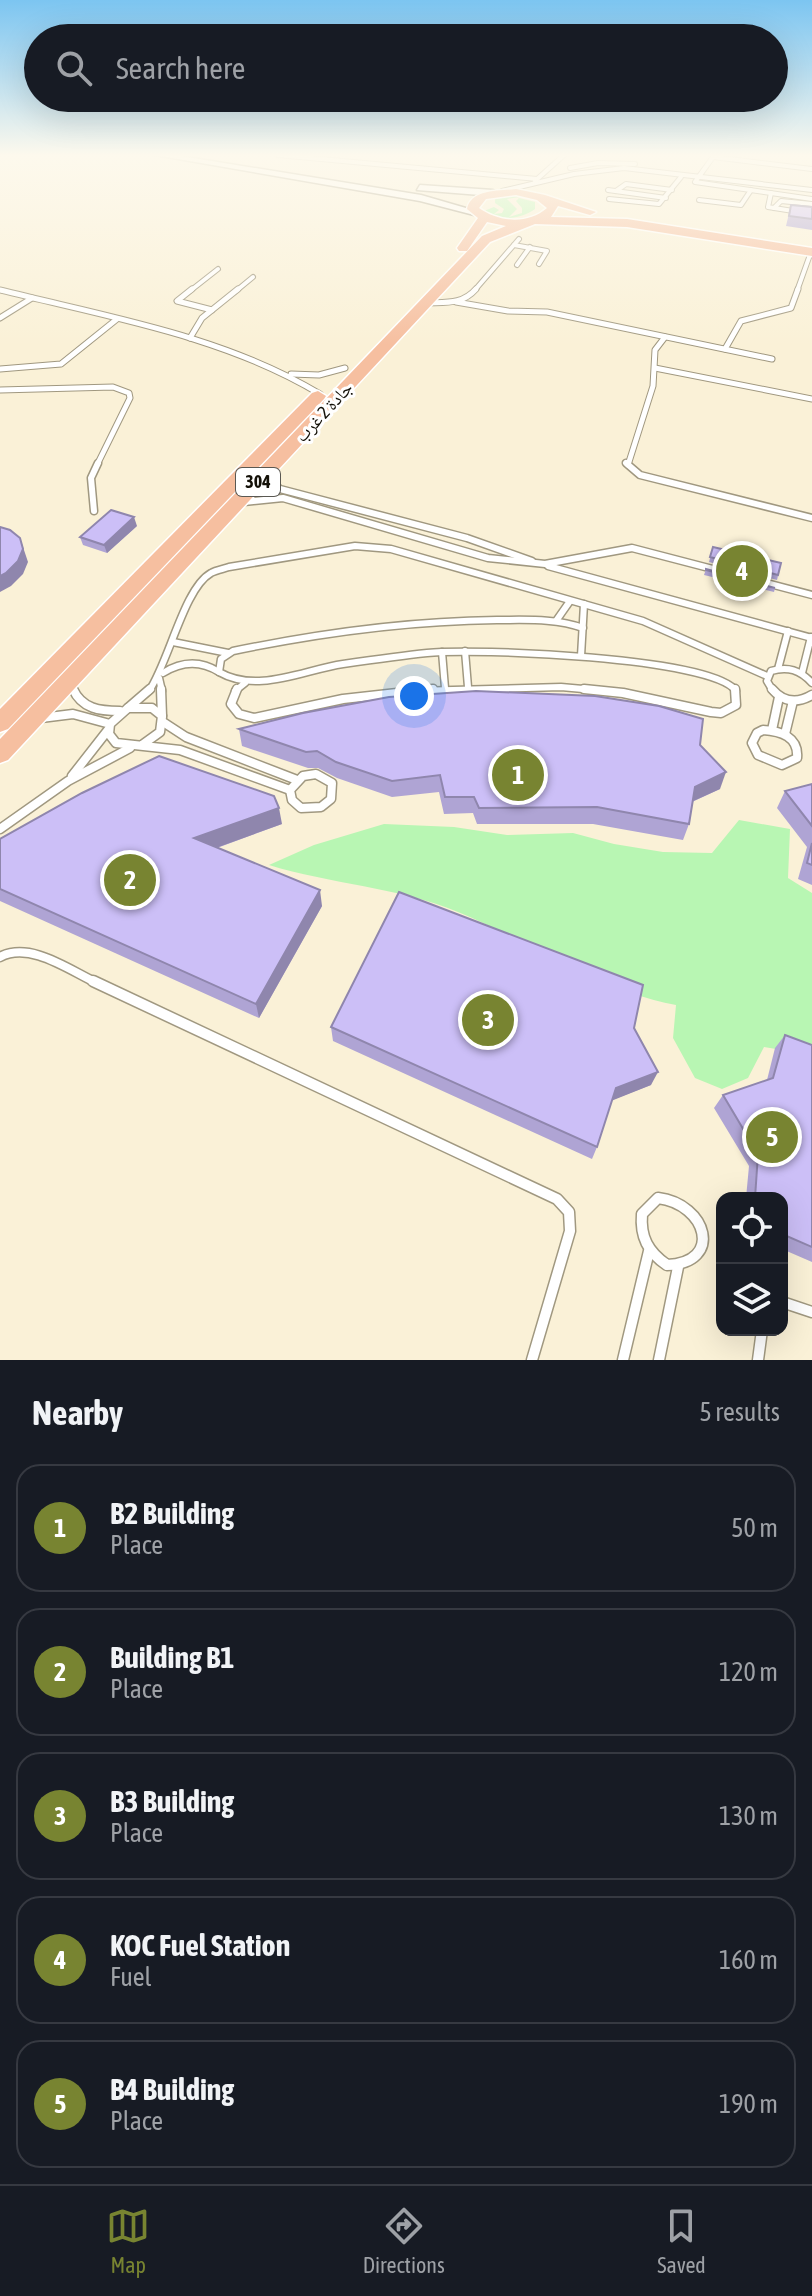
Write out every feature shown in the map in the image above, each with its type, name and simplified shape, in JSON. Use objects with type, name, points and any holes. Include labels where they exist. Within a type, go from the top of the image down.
[{"type":"main road","name":"جادة 2 غرب","points":[[0,723],[473,237],[480,218]]},
{"type":"main road","points":[[494,218],[526,227],[627,223],[811,256]]},
{"type":"main road","points":[[526,227],[542,218]]},
{"type":"main road","points":[[616,218],[811,256]]},
{"type":"main road","name":"جادة 2 غرب","points":[[0,754],[486,239],[526,227]]},
{"type":"lane","points":[[456,302],[470,296],[526,227]]},
{"type":"lane","points":[[514,245],[548,252],[539,264]]},
{"type":"lane","points":[[517,265],[530,247]]},
{"type":"lane","points":[[725,349],[741,321],[791,308],[811,256]]},
{"type":"lane","points":[[212,310],[177,301],[218,269]]},
{"type":"lane","points":[[190,338],[199,321],[253,277]]},
{"type":"lane","points":[[0,290],[190,338],[285,373],[320,394]]},
{"type":"lane","points":[[0,318],[32,298]]},
{"type":"lane","points":[[426,303],[456,302],[511,312],[547,312],[772,359]]},
{"type":"lane","points":[[0,369],[61,364],[117,319]]},
{"type":"lane","points":[[665,337],[655,350],[653,386],[626,457],[630,468],[640,475],[812,518]]},
{"type":"lane","points":[[285,373],[319,375],[345,368]]},
{"type":"lane","points":[[655,368],[812,399]]},
{"type":"lane","points":[[0,390],[113,387],[129,393],[130,398],[91,478],[94,511]]},
{"type":"lane","points":[[263,476],[272,486],[288,492],[448,532],[541,564],[811,638],[802,673]]},
{"type":"lane","points":[[283,498],[288,492]]},
{"type":"lane","points":[[234,507],[252,500],[283,498],[488,558],[541,564],[602,550],[632,548],[812,595]]},
{"type":"lane","points":[[441,543],[448,532]]},
{"type":"lane","points":[[68,781],[109,727],[147,694],[160,676],[194,588],[210,573],[229,567],[355,546],[391,549],[643,621],[767,676]]},
{"type":"lane","points":[[556,621],[570,601]]},
{"type":"lane","points":[[581,656],[584,604]]},
{"type":"lane","points":[[173,642],[228,653],[305,636],[390,624],[457,619],[556,621],[583,628]]},
{"type":"lane","points":[[778,669],[788,631]]},
{"type":"lane","points":[[160,676],[184,663],[210,666],[235,682],[245,683],[338,665],[465,651],[626,660],[715,676],[731,685],[738,699],[730,710],[711,712],[623,693],[561,687],[468,687],[343,699],[254,718],[239,714],[231,704],[234,692],[245,683]]},
{"type":"lane","points":[[465,651],[468,687]]},
{"type":"lane","points":[[442,652],[445,688]]},
{"type":"lane","points":[[219,672],[218,665],[228,653]]},
{"type":"lane","points":[[767,676],[778,669],[802,673],[812,683]]},
{"type":"lane","points":[[0,829],[68,781],[155,737],[163,719],[160,676]]},
{"type":"lane","points":[[767,676],[768,687],[779,697],[793,701],[811,697]]},
{"type":"lane","points":[[71,680],[72,689],[83,704],[105,712],[152,708],[186,737],[297,780]]},
{"type":"lane","points":[[772,730],[779,697]]},
{"type":"lane","points":[[785,734],[793,701]]},
{"type":"lane","points":[[31,721],[73,714],[109,727],[116,743],[180,750],[290,790]]},
{"type":"lane","points":[[772,730],[785,734],[797,745],[797,758],[791,763],[773,764],[758,755],[752,743],[757,733],[772,730]]},
{"type":"lane","points":[[316,774],[328,779],[334,788],[331,799],[321,807],[301,808],[292,800],[290,790],[297,780],[316,774]]},
{"type":"lane","points":[[0,946],[11,951],[28,951],[79,974],[557,1199],[569,1212],[570,1231],[532,1360]]},
{"type":"lane","points":[[0,957],[11,951]]},
{"type":"lane","points":[[658,1198],[678,1200],[696,1216],[703,1244],[698,1256],[689,1264],[678,1267],[667,1265],[649,1251],[642,1239],[642,1214],[658,1198]]},
{"type":"lane","points":[[623,1360],[649,1251]]},
{"type":"lane","points":[[659,1360],[678,1267]]},
{"type":"lane","points":[[788,1304],[812,1312]]},
{"type":"lane","points":[[758,1360],[761,1336]]},
{"type":"green space","points":[[739,820],[790,829],[788,878],[812,893],[812,1055],[764,1047],[748,1078],[722,1089],[695,1078],[673,1038],[676,1005],[619,989],[485,924],[435,904],[269,865],[314,845],[384,824],[454,827],[507,835],[573,833],[663,852],[712,853]]},
{"type":"building","points":[[111,510],[134,517],[104,545],[80,537]]},
{"type":"building","points":[[0,527],[20,538],[23,549],[18,561],[0,576]]},
{"type":"building","points":[[713,547],[781,563],[778,575],[710,557]]},
{"type":"building","points":[[476,691],[595,696],[659,706],[703,719],[700,745],[726,772],[695,787],[689,824],[597,807],[479,808],[474,797],[445,797],[440,775],[392,781],[336,762],[317,751],[306,752],[239,729],[389,697]]},
{"type":"building","points":[[159,756],[274,796],[279,808],[194,838],[320,890],[256,1004],[0,889],[0,839],[82,793]]},
{"type":"building","points":[[812,784],[812,826],[785,791]]},
{"type":"building","points":[[812,843],[812,865],[807,863]]},
{"type":"building","points":[[399,892],[643,985],[634,1028],[658,1072],[616,1088],[597,1147],[331,1027]]},
{"type":"building","points":[[785,1035],[812,1045],[812,1247],[788,1237],[788,1192],[755,1192],[758,1154],[723,1095],[773,1078]]},
{"type":"place","name":"KOC Fuel Station","points":[[742,571]]},
{"type":"place","name":"B2 Building","points":[[518,775]]},
{"type":"place","name":"Building B1","points":[[130,880]]},
{"type":"place","name":"B3 Building","points":[[488,1020]]},
{"type":"place","name":"B4 Building","points":[[772,1137]]}]
